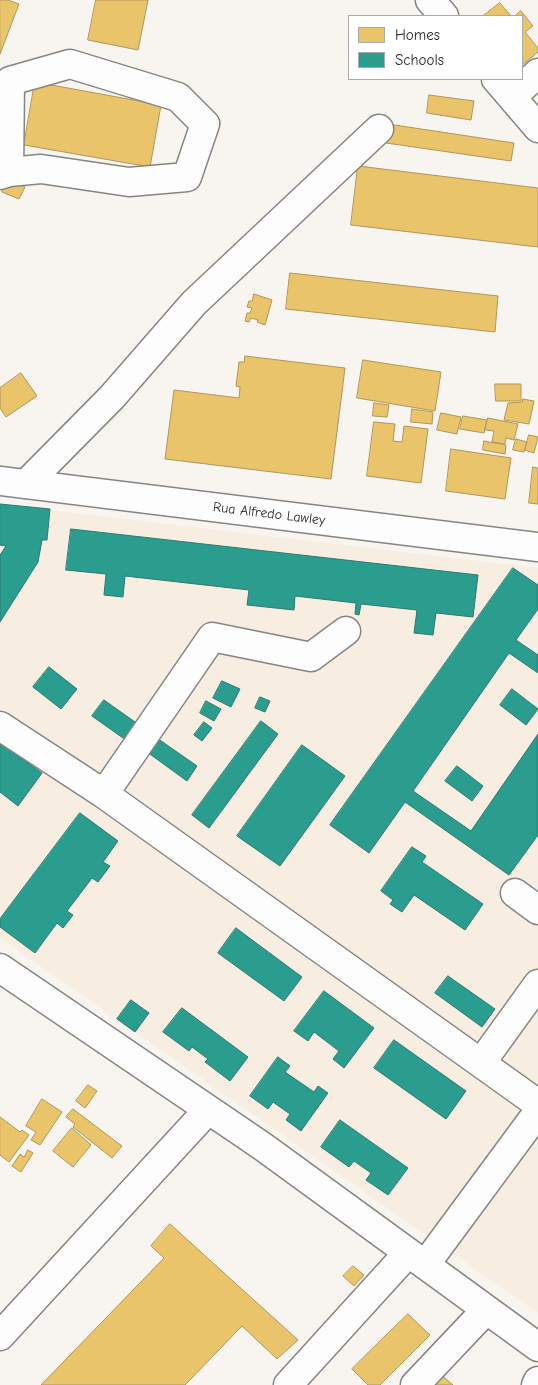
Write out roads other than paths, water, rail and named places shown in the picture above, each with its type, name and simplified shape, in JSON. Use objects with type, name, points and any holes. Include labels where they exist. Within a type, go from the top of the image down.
[{"type":"street","points":[[430,0],[443,15]]},
{"type":"street","points":[[70,64],[178,97],[205,124],[187,177],[128,182],[41,170],[5,174],[10,81],[70,64]]},
{"type":"street","points":[[523,80],[538,73]]},
{"type":"street","points":[[522,80],[504,88],[538,128]]},
{"type":"street","points":[[13,483],[112,397],[194,303],[379,129]]},
{"type":"street","name":"Rua Alfredo Lawley","points":[[13,483],[538,547]]},
{"type":"street","points":[[104,794],[212,637],[311,657],[346,632]]},
{"type":"street","points":[[0,726],[104,794],[538,1104]]},
{"type":"street","points":[[515,893],[538,910]]},
{"type":"street","points":[[0,968],[262,1146],[538,1347]]},
{"type":"street","points":[[481,1064],[538,984]]},
{"type":"street","points":[[0,1336],[208,1110]]},
{"type":"street","points":[[288,1385],[417,1259],[538,1112]]},
{"type":"street","points":[[415,1385],[486,1310]]},
{"type":"street","points":[[536,1385],[538,1381]]}]
